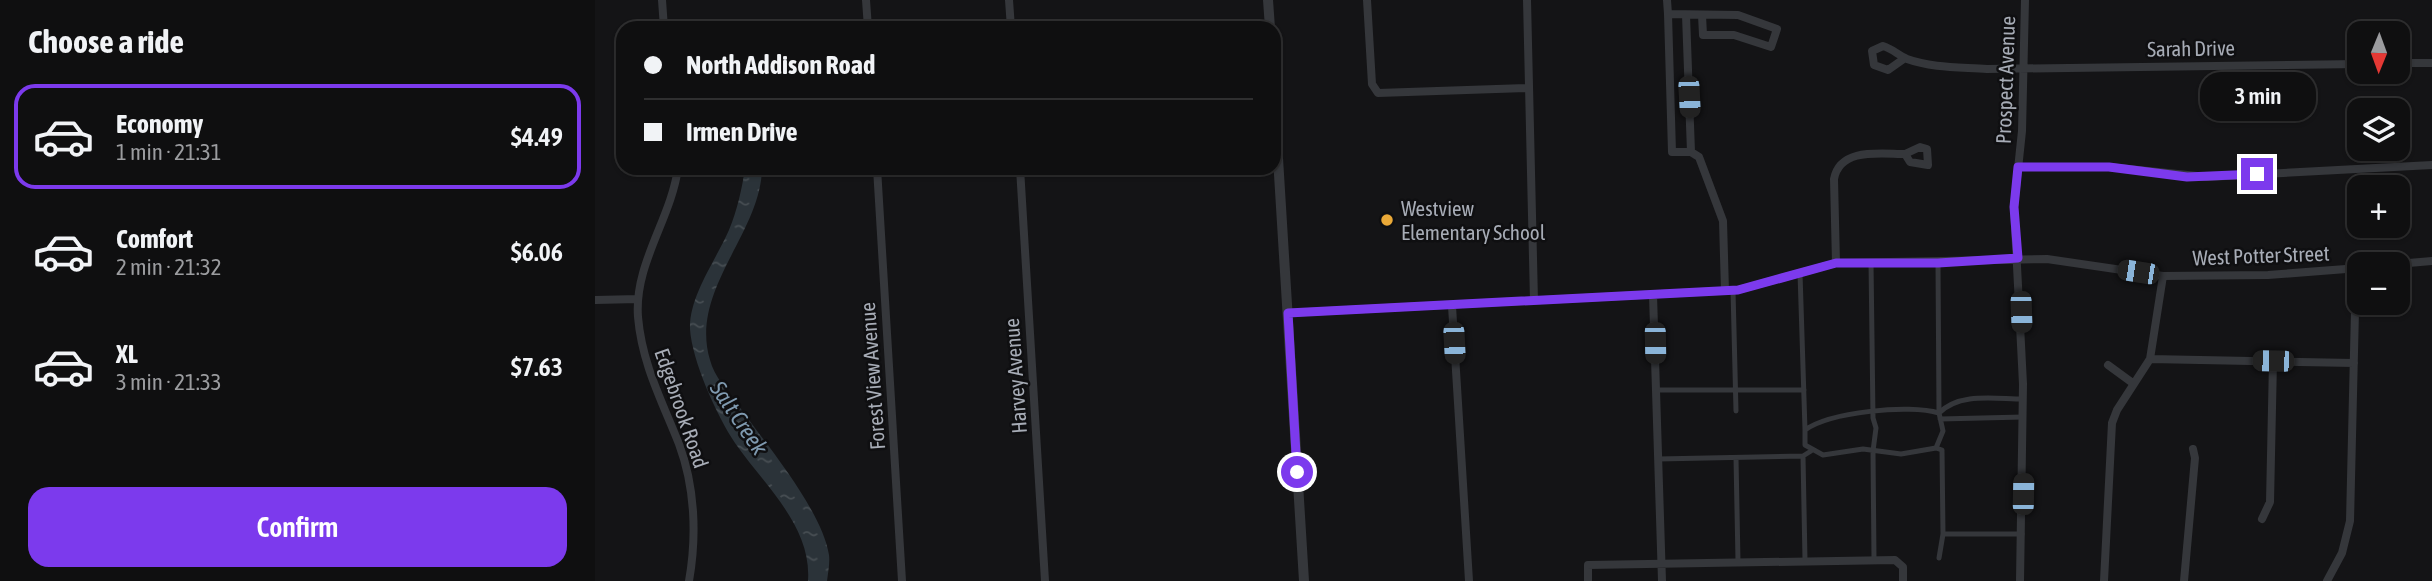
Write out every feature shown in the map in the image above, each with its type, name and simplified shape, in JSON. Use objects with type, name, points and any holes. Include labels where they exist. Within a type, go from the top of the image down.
[{"type":"street","points":[[662,0],[664,21]]},
{"type":"street","points":[[866,0],[868,21]]},
{"type":"street","points":[[1009,0],[1010,21]]},
{"type":"street","points":[[1268,0],[1270,21]]},
{"type":"street","points":[[1367,0],[1372,84],[1376,91],[1382,94],[1529,88]]},
{"type":"street","points":[[1527,0],[1534,301]]},
{"type":"street","points":[[1667,0],[1672,152],[1691,152],[1699,157],[1723,221],[1736,411]]},
{"type":"street","name":"Prospect Avenue","points":[[2020,581],[2024,399],[2014,207],[2025,0]]},
{"type":"street","points":[[1668,14],[1738,15],[1777,29],[1771,47],[1734,35],[1703,35],[1702,15]]},
{"type":"street","points":[[1686,15],[1691,152]]},
{"type":"street","name":"Sarah Drive","points":[[1905,58],[1943,66],[2023,69],[2347,64]]},
{"type":"street","points":[[2410,63],[2432,63]]},
{"type":"street","points":[[1836,263],[1834,179],[1837,168],[1852,156],[1905,154]]},
{"type":"street","points":[[2018,167],[2109,167],[2207,177],[2432,165]]},
{"type":"street","name":"Edgebrook Road","points":[[676,175],[670,205],[644,272],[638,299],[645,361],[679,445],[693,507],[689,581]]},
{"type":"street","name":"Forest View Avenue","points":[[877,175],[902,581]]},
{"type":"street","name":"Harvey Avenue","points":[[1020,175],[1045,581]]},
{"type":"street","points":[[1279,175],[1304,581]]},
{"type":"street","name":"West Potter Street","points":[[1288,313],[1729,290],[1836,263],[2047,259],[2163,276],[2268,275],[2347,269]]},
{"type":"street","points":[[2410,263],[2432,261]]},
{"type":"street","points":[[1871,262],[1873,412],[1876,428],[1873,450],[1874,559]]},
{"type":"street","points":[[1935,448],[1943,431],[1939,416],[1938,263]]},
{"type":"street","points":[[1800,272],[1805,445],[1811,451],[1823,455],[1873,450],[1901,454],[1935,448],[1942,450],[1943,534],[1939,558]]},
{"type":"street","points":[[2103,581],[2112,424],[2150,359],[2163,276]]},
{"type":"street","points":[[1653,295],[1662,581]]},
{"type":"street","points":[[595,300],[638,299]]},
{"type":"street","points":[[1452,306],[1469,581]]},
{"type":"street","points":[[2327,581],[2341,553],[2350,522],[2356,315]]},
{"type":"street","points":[[2150,359],[2354,363]]},
{"type":"street","points":[[2262,519],[2270,502],[2273,361]]},
{"type":"street","points":[[2108,365],[2134,384]]},
{"type":"street","points":[[1656,390],[1804,390]]},
{"type":"street","points":[[1939,416],[1949,403],[1959,399],[2024,399]]},
{"type":"street","points":[[1805,430],[1817,421],[1836,416],[1905,409],[1939,416],[2023,417]]},
{"type":"street","points":[[2183,581],[2195,458],[2193,449]]},
{"type":"street","points":[[1658,459],[1803,456],[1811,451]]},
{"type":"street","points":[[1803,456],[1805,560]]},
{"type":"street","points":[[1736,457],[1738,561]]},
{"type":"street","points":[[1943,534],[2022,534]]},
{"type":"street","points":[[1588,581],[1588,565],[1874,559],[1901,562],[1903,581]]},
{"type":"water","name":"Salt Creek","points":[[744,175],[761,175],[751,216],[717,286],[709,310],[706,334],[710,360],[722,384],[791,477],[816,518],[829,555],[827,581],[808,581],[807,561],[794,524],[728,432],[713,404],[695,357],[690,329],[694,304],[704,278],[724,242],[739,200]]},
{"type":"place","name":"Westview Elementary School","points":[[1387,220]]},
{"type":"route","points":[[1297,472],[1288,313],[1738,290],[1836,263],[1938,263],[2018,258],[2014,207],[2018,167],[2109,167],[2187,177],[2257,174]]}]
